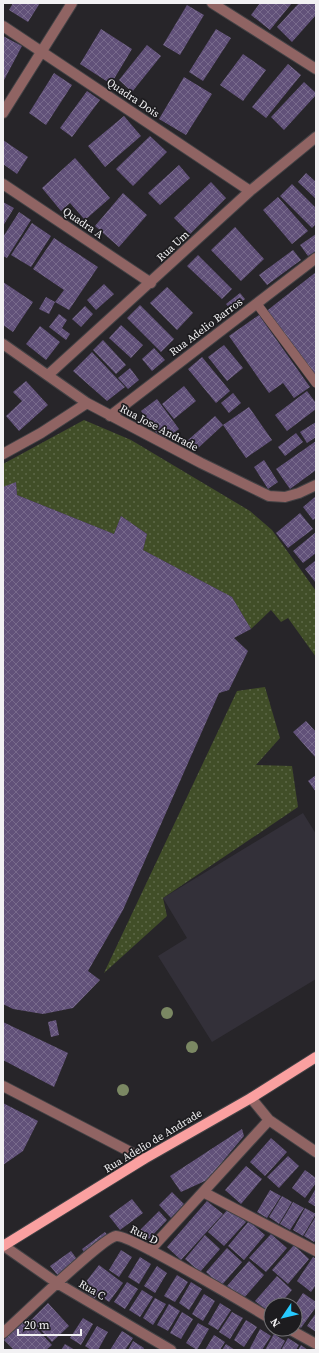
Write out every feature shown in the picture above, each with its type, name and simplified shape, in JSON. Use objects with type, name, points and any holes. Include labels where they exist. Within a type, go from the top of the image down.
[{"type":"main road","name":"Rua Adelio de Andrade","points":[[3,1246],[144,1159],[251,1098],[316,1058]]},
{"type":"street","points":[[3,113],[72,3]]},
{"type":"street","points":[[212,3],[316,69]]},
{"type":"street","name":"Quadra Dois","points":[[3,26],[250,191]]},
{"type":"street","name":"Rua Um","points":[[48,375],[250,191],[316,137]]},
{"type":"street","name":"Quadra A","points":[[3,184],[150,283]]},
{"type":"street","name":"Rua Adelio Barros","points":[[110,416],[316,258]]},
{"type":"street","name":"Rua Jose Andrade","points":[[3,344],[87,403],[201,463],[269,496],[285,497],[299,493],[316,485]]},
{"type":"street","points":[[3,454],[41,433],[87,403]]},
{"type":"street","points":[[3,1086],[144,1159]]},
{"type":"street","points":[[251,1098],[269,1120],[316,1152]]},
{"type":"street","points":[[150,1250],[269,1120]]},
{"type":"street","points":[[203,1192],[316,1251]]},
{"type":"street","name":"Rua D","points":[[3,1333],[57,1283],[105,1242],[115,1236],[124,1238],[150,1250],[263,1314]]},
{"type":"street","name":"Rua C","points":[[3,1246],[57,1283],[171,1350]]},
{"type":"street","points":[[303,1337],[316,1344]]},
{"type":"lane","points":[[257,304],[316,383]]},
{"type":"shaded area","points":[[303,813],[316,834],[316,979],[212,1042],[158,956],[187,938],[163,898]]},
{"type":"green space","points":[[84,420],[131,440],[250,511],[272,530],[316,591],[316,657],[288,618],[281,622],[271,610],[251,629],[232,597],[143,550],[147,534],[121,516],[114,534],[17,495],[16,483],[3,487],[3,464]]},
{"type":"green space","points":[[265,687],[280,738],[256,765],[292,766],[298,807],[163,898],[167,916],[104,973],[237,691]]},
{"type":"building","points":[[13,3],[40,3],[28,22],[9,10]]},
{"type":"building","points":[[260,3],[292,3],[270,30],[251,15]]},
{"type":"building","points":[[299,3],[313,3],[316,5],[316,15],[292,42],[277,27]]},
{"type":"building","points":[[187,5],[204,15],[180,55],[163,45]]},
{"type":"building","points":[[101,29],[132,49],[111,84],[80,64]]},
{"type":"building","points":[[216,29],[231,38],[203,81],[189,72]]},
{"type":"building","points":[[3,36],[22,46],[3,82]]},
{"type":"building","points":[[147,45],[161,56],[132,92],[119,80]]},
{"type":"building","points":[[243,54],[266,70],[243,101],[220,85]]},
{"type":"building","points":[[288,64],[301,75],[266,118],[252,107]]},
{"type":"building","points":[[54,73],[72,85],[46,125],[29,113]]},
{"type":"building","points":[[184,77],[212,94],[186,135],[159,119]]},
{"type":"building","points":[[304,82],[316,93],[316,95],[284,130],[271,117]]},
{"type":"building","points":[[87,91],[100,100],[72,137],[60,128]]},
{"type":"building","points":[[124,116],[141,136],[105,167],[88,146]]},
{"type":"building","points":[[150,136],[167,152],[133,186],[116,169]]},
{"type":"building","points":[[3,140],[28,157],[17,174],[3,164]]},
{"type":"building","points":[[75,158],[110,198],[85,220],[70,203],[61,211],[42,188]]},
{"type":"building","points":[[179,165],[190,178],[160,205],[148,193]]},
{"type":"building","points":[[306,173],[316,182],[316,199],[298,182]]},
{"type":"building","points":[[211,182],[226,198],[190,234],[174,218]]},
{"type":"building","points":[[292,184],[316,208],[316,224],[312,228],[280,196]]},
{"type":"building","points":[[123,193],[147,215],[119,247],[95,226]]},
{"type":"building","points":[[278,197],[308,231],[292,244],[263,210]]},
{"type":"building","points":[[3,202],[14,208],[3,226]]},
{"type":"building","points":[[19,212],[31,220],[7,258],[3,256],[3,237]]},
{"type":"building","points":[[32,223],[51,236],[31,267],[11,255]]},
{"type":"building","points":[[235,227],[264,259],[241,281],[211,250]]},
{"type":"building","points":[[316,234],[316,251],[308,256],[300,245]]},
{"type":"building","points":[[54,238],[98,267],[69,310],[55,302],[64,290],[33,269]]},
{"type":"building","points":[[293,250],[301,260],[267,285],[259,275]]},
{"type":"building","points":[[198,255],[232,289],[222,299],[187,266]]},
{"type":"building","points":[[316,272],[316,379],[264,313]]},
{"type":"building","points":[[3,282],[33,302],[13,332],[3,325]]},
{"type":"building","points":[[104,284],[114,294],[96,310],[87,300]]},
{"type":"building","points":[[167,287],[193,313],[177,330],[150,303]]},
{"type":"building","points":[[240,293],[245,299],[231,310],[226,304]]},
{"type":"building","points":[[46,297],[55,302],[49,314],[39,309]]},
{"type":"building","points":[[140,305],[174,339],[161,352],[127,318]]},
{"type":"building","points":[[85,306],[93,314],[81,327],[72,319]]},
{"type":"building","points":[[59,314],[67,320],[62,328],[70,334],[66,340],[49,327]]},
{"type":"building","points":[[259,315],[310,387],[294,398],[283,383],[269,393],[229,336]]},
{"type":"building","points":[[121,325],[143,345],[131,358],[109,338]]},
{"type":"building","points":[[40,326],[60,342],[46,360],[26,344]]},
{"type":"building","points":[[103,340],[126,365],[116,374],[93,350]]},
{"type":"building","points":[[224,345],[243,368],[227,381],[208,357]]},
{"type":"building","points":[[154,348],[165,360],[152,371],[142,359]]},
{"type":"building","points":[[92,352],[125,387],[107,401],[73,371]]},
{"type":"building","points":[[202,357],[230,391],[216,403],[188,369]]},
{"type":"building","points":[[130,368],[139,380],[128,389],[118,378]]},
{"type":"building","points":[[26,381],[48,405],[19,431],[6,416],[22,401],[13,392]]},
{"type":"building","points":[[184,386],[196,401],[174,419],[162,404]]},
{"type":"building","points":[[307,391],[316,403],[316,409],[287,431],[275,415]]},
{"type":"building","points":[[233,393],[241,403],[229,413],[221,403]]},
{"type":"building","points":[[157,399],[179,429],[162,441],[141,411]]},
{"type":"building","points":[[249,407],[272,440],[246,458],[223,425]]},
{"type":"building","points":[[215,416],[223,425],[195,451],[187,441]]},
{"type":"building","points":[[316,422],[316,437],[307,443],[300,432]]},
{"type":"building","points":[[296,433],[303,442],[285,456],[278,447]]},
{"type":"building","points":[[316,441],[316,470],[290,489],[276,469]]},
{"type":"building","points":[[264,460],[278,482],[268,489],[254,467]]},
{"type":"building","points":[[16,482],[17,495],[114,534],[121,516],[147,534],[143,550],[232,597],[251,629],[234,638],[248,651],[229,690],[219,693],[123,910],[88,971],[100,980],[73,1008],[43,1014],[13,1009],[3,1004],[3,487]]},
{"type":"building","points":[[316,496],[316,518],[313,520],[303,507]]},
{"type":"building","points":[[300,513],[313,529],[288,548],[276,533]]},
{"type":"building","points":[[316,532],[316,553],[303,563],[293,551]]},
{"type":"building","points":[[316,560],[316,583],[305,569]]},
{"type":"building","points":[[306,721],[316,732],[316,758],[293,732]]},
{"type":"building","points":[[316,775],[316,792],[308,781]]},
{"type":"building","points":[[56,1020],[59,1035],[51,1037],[48,1022]]},
{"type":"building","points":[[3,1022],[68,1053],[54,1087],[3,1060]]},
{"type":"building","points":[[3,1103],[38,1121],[23,1151],[3,1165]]},
{"type":"building","points":[[242,1129],[244,1136],[207,1180],[181,1192],[170,1176]]},
{"type":"building","points":[[271,1138],[287,1152],[265,1176],[250,1162]]},
{"type":"building","points":[[288,1156],[299,1166],[279,1188],[267,1177]]},
{"type":"building","points":[[246,1166],[262,1179],[241,1204],[225,1190]]},
{"type":"building","points":[[305,1170],[316,1178],[316,1183],[305,1198],[292,1188]]},
{"type":"building","points":[[316,1188],[316,1207],[308,1202]]},
{"type":"building","points":[[270,1190],[281,1196],[267,1218],[257,1212]]},
{"type":"building","points":[[172,1192],[184,1204],[171,1218],[159,1205]]},
{"type":"building","points":[[282,1196],[292,1202],[279,1224],[269,1217]]},
{"type":"building","points":[[132,1199],[143,1213],[120,1230],[109,1216]]},
{"type":"building","points":[[207,1201],[223,1214],[181,1260],[167,1247]]},
{"type":"building","points":[[293,1202],[304,1208],[290,1230],[280,1224]]},
{"type":"building","points":[[229,1208],[246,1222],[224,1246],[208,1232]]},
{"type":"building","points":[[305,1208],[316,1214],[303,1236],[293,1230]]},
{"type":"building","points":[[159,1211],[167,1220],[149,1239],[140,1230]]},
{"type":"building","points":[[316,1216],[316,1240],[314,1242],[304,1236]]},
{"type":"building","points":[[249,1221],[265,1235],[244,1260],[228,1246]]},
{"type":"building","points":[[105,1232],[109,1237],[86,1255],[82,1249]]},
{"type":"building","points":[[271,1234],[287,1248],[266,1272],[249,1258]]},
{"type":"building","points":[[205,1235],[220,1249],[200,1272],[185,1259]]},
{"type":"building","points":[[294,1245],[309,1259],[288,1284],[272,1270]]},
{"type":"building","points":[[227,1248],[242,1262],[221,1286],[206,1272]]},
{"type":"building","points":[[121,1250],[132,1257],[119,1277],[109,1270]]},
{"type":"building","points":[[71,1251],[79,1262],[60,1278],[50,1266]]},
{"type":"building","points":[[140,1257],[151,1264],[139,1284],[128,1277]]},
{"type":"building","points":[[313,1257],[316,1259],[316,1285],[311,1292],[297,1281]]},
{"type":"building","points":[[249,1261],[264,1275],[243,1299],[227,1286]]},
{"type":"building","points":[[99,1265],[123,1283],[109,1302],[98,1294],[94,1299],[81,1288]]},
{"type":"building","points":[[157,1266],[167,1273],[155,1293],[144,1286]]},
{"type":"building","points":[[177,1275],[188,1282],[175,1302],[164,1296]]},
{"type":"building","points":[[277,1276],[292,1290],[286,1297],[263,1297],[263,1308],[255,1301]]},
{"type":"building","points":[[127,1282],[138,1289],[125,1309],[114,1302]]},
{"type":"building","points":[[191,1282],[202,1289],[189,1310],[179,1303]]},
{"type":"building","points":[[142,1290],[153,1297],[140,1317],[129,1310]]},
{"type":"building","points":[[303,1293],[316,1302],[316,1307],[303,1325],[303,1297],[300,1297]]},
{"type":"building","points":[[204,1294],[215,1301],[203,1321],[192,1314]]},
{"type":"building","points":[[155,1298],[166,1304],[153,1325],[143,1318]]},
{"type":"building","points":[[48,1303],[69,1326],[52,1342],[31,1320]]},
{"type":"building","points":[[220,1303],[231,1310],[218,1330],[208,1324]]},
{"type":"building","points":[[169,1304],[180,1311],[168,1331],[157,1325]]},
{"type":"building","points":[[182,1312],[193,1319],[181,1339],[170,1333]]},
{"type":"building","points":[[232,1312],[243,1318],[230,1339],[219,1332]]},
{"type":"building","points":[[316,1313],[316,1332],[307,1326]]},
{"type":"building","points":[[27,1318],[52,1345],[46,1350],[14,1350],[4,1340]]},
{"type":"building","points":[[83,1318],[93,1324],[81,1345],[70,1338]]},
{"type":"building","points":[[246,1320],[257,1327],[244,1347],[234,1340]]},
{"type":"building","points":[[198,1323],[209,1329],[197,1350],[186,1343]]},
{"type":"building","points":[[97,1326],[108,1332],[98,1350],[91,1350],[85,1346]]},
{"type":"building","points":[[260,1329],[263,1331],[263,1337],[270,1337],[262,1350],[249,1350]]},
{"type":"building","points":[[122,1331],[133,1338],[125,1350],[110,1350]]},
{"type":"building","points":[[214,1335],[225,1342],[220,1350],[205,1350]]},
{"type":"building","points":[[272,1337],[279,1337],[285,1341],[280,1350],[265,1350]]},
{"type":"building","points":[[288,1338],[299,1345],[296,1350],[281,1350]]},
{"type":"building","points":[[133,1341],[144,1348],[143,1350],[128,1350]]},
{"type":"building","points":[[65,1344],[75,1350],[61,1350]]},
{"type":"building","points":[[226,1344],[235,1350],[222,1350]]},
{"type":"building","points":[[301,1345],[308,1350],[298,1350]]}]
